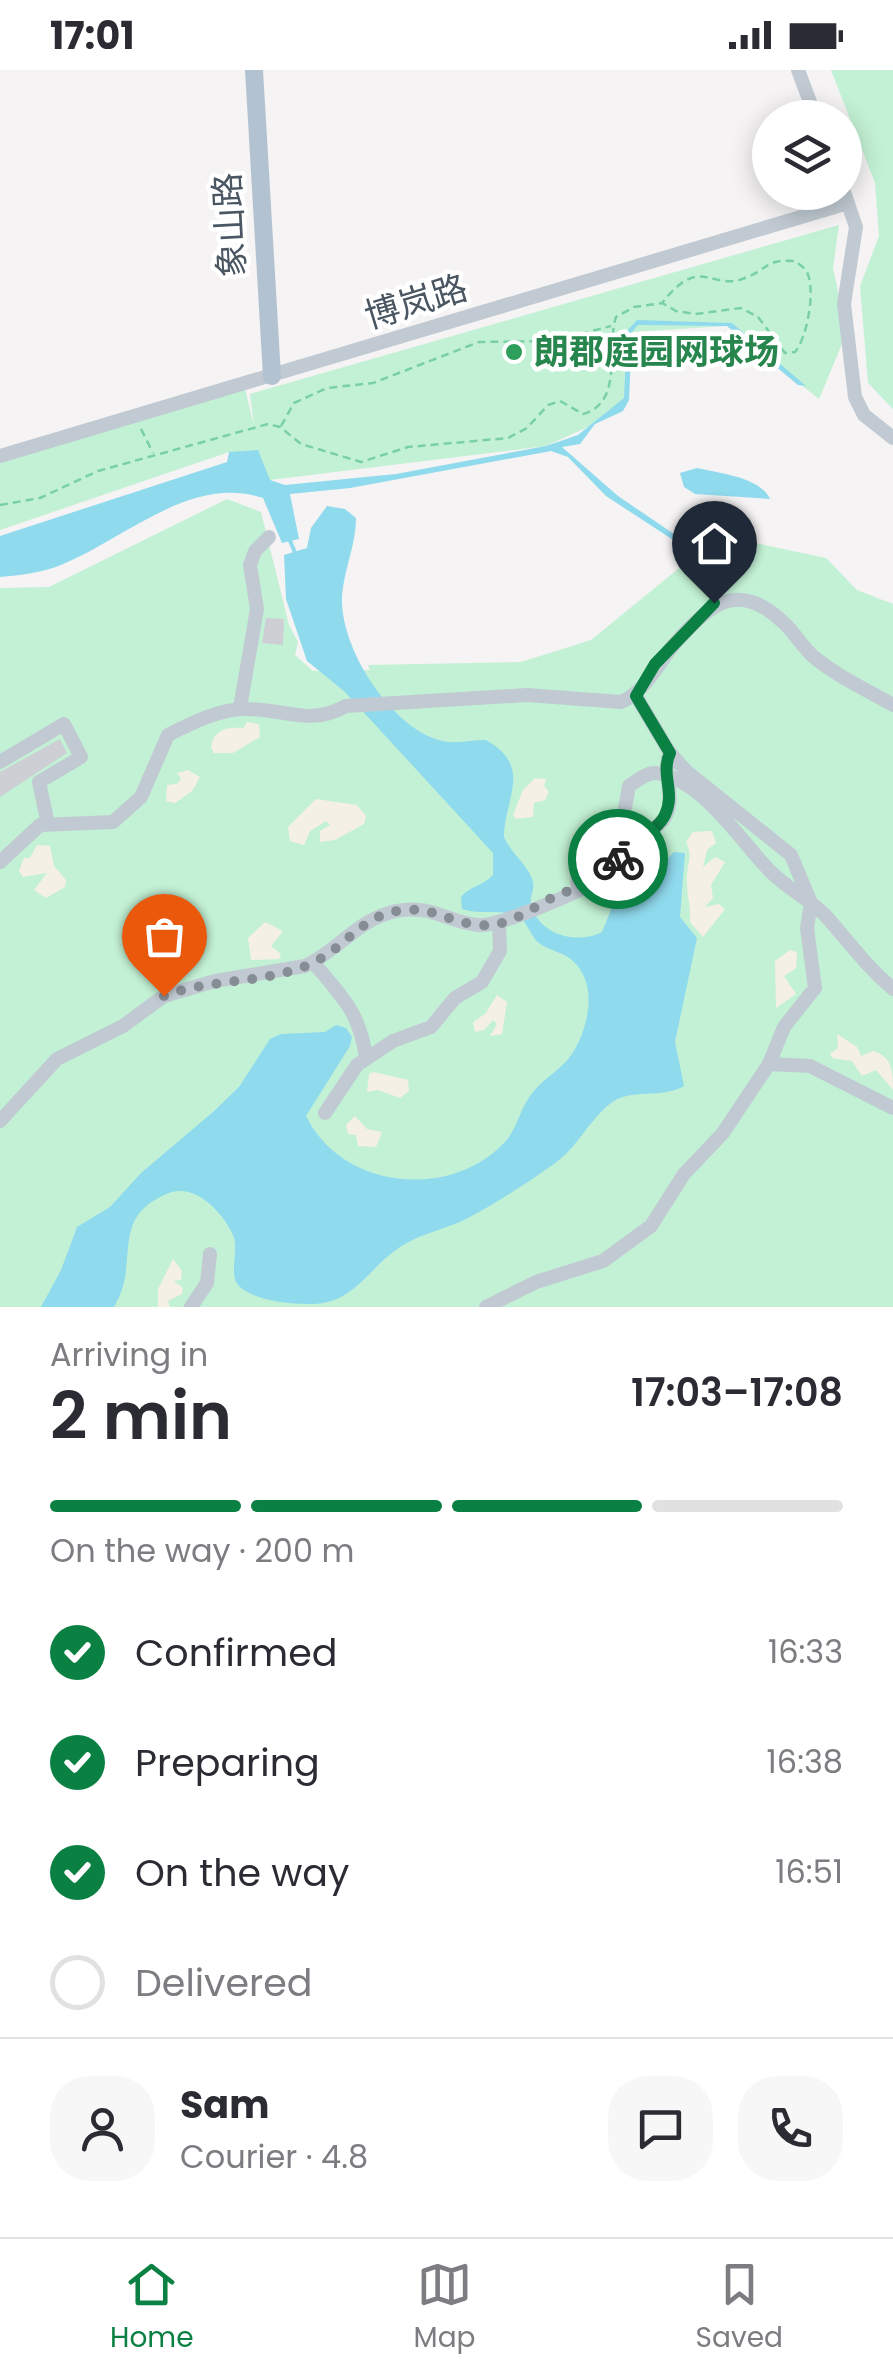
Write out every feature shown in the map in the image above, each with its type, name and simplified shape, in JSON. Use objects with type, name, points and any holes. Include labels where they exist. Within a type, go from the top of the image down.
[{"type":"main road","name":"象山路","points":[[254,70],[272,376]]},
{"type":"street","points":[[798,70],[809,100]]},
{"type":"street","name":"博岚路","points":[[0,456],[807,210]]},
{"type":"street","points":[[850,210],[856,228],[844,304],[855,397],[864,416],[893,438]]},
{"type":"street","points":[[240,708],[257,609],[250,565],[255,551],[269,537]]},
{"type":"street","points":[[0,862],[40,825],[113,822],[141,797],[168,736],[240,708],[304,720],[328,716],[346,706],[527,695],[621,702],[636,696],[655,664],[714,603],[729,598],[750,601],[770,612],[813,656],[893,705]]},
{"type":"street","points":[[636,696],[670,753],[791,855],[810,902],[863,963],[893,989]]},
{"type":"street","points":[[0,762],[64,724],[81,758],[39,782],[48,824]]},
{"type":"street","points":[[0,1121],[57,1059],[122,1026],[164,996],[214,981],[313,962],[352,930],[397,911],[442,912],[476,926],[506,922],[597,882],[612,870],[631,843],[664,818],[670,796],[666,776],[670,753]]},
{"type":"street","points":[[578,888],[577,876],[587,857],[624,815],[629,786],[648,773],[666,776],[728,819],[790,891],[810,902]]},
{"type":"street","points":[[486,1307],[536,1282],[603,1262],[652,1226],[684,1174],[724,1133],[769,1064],[776,1041],[815,988],[807,928],[810,902]]},
{"type":"street","points":[[325,1113],[341,1083],[366,1057],[393,1041],[431,1027],[454,998],[482,982],[500,951],[506,922]]},
{"type":"street","points":[[313,962],[341,990],[355,1014],[366,1057]]},
{"type":"street","points":[[769,1064],[810,1066],[893,1108]]},
{"type":"street","points":[[191,1307],[208,1282],[210,1254]]},
{"type":"path","points":[[0,505],[40,498],[98,471],[268,424],[301,444],[361,462],[408,447],[508,438],[527,428],[548,404],[560,401],[584,414],[595,411],[606,399],[616,317],[634,307],[662,303],[676,312],[695,314],[741,308],[758,318],[786,353],[802,344],[810,286],[807,273],[795,260],[772,260],[747,278],[694,277],[677,284],[662,303]]},
{"type":"path","points":[[280,428],[294,403],[326,388],[373,383],[478,342],[554,341],[613,325]]},
{"type":"path","points":[[134,416],[154,454]]},
{"type":"green space","points":[[831,70],[893,70],[893,409],[868,383],[860,286],[879,236],[875,183],[862,150],[862,100],[843,100]]},
{"type":"green space","name":"朗郡庭园网球场","points":[[839,225],[833,268],[847,332],[819,399],[727,326],[633,332],[623,411],[546,446],[270,480],[229,452],[0,530],[0,456],[244,384],[254,426],[250,394]]},
{"type":"green space","points":[[227,499],[261,512],[289,625],[298,642],[295,655],[313,671],[370,670],[368,665],[521,662],[591,640],[705,547],[746,541],[826,558],[857,590],[893,604],[893,1307],[0,1307],[0,588],[49,587]]},
{"type":"sand","points":[[247,722],[259,724],[260,737],[233,753],[214,753],[211,747],[218,733],[244,728]]},
{"type":"sand","points":[[188,770],[200,777],[192,791],[175,803],[166,801],[167,785],[177,784],[181,779],[177,773]]},
{"type":"sand","points":[[535,778],[546,779],[544,786],[549,792],[545,800],[534,803],[533,817],[516,819],[513,815],[523,790]]},
{"type":"sand","points":[[316,799],[357,805],[366,816],[364,824],[335,840],[320,842],[320,831],[330,825],[326,821],[310,831],[304,845],[290,841],[288,827]]},
{"type":"sand","points":[[712,831],[716,843],[707,850],[703,867],[715,857],[725,862],[711,885],[713,898],[705,907],[719,904],[725,909],[703,937],[690,922],[686,842],[693,832]]},
{"type":"sand","points":[[37,845],[50,846],[54,866],[66,880],[65,887],[46,898],[34,890],[47,873],[23,877],[19,871],[24,858],[30,858]]},
{"type":"sand","points":[[265,922],[283,931],[271,946],[281,954],[279,959],[251,960],[248,938]]},
{"type":"sand","points":[[790,950],[797,952],[796,968],[784,976],[796,994],[776,1008],[775,961]]},
{"type":"sand","points":[[497,995],[507,1002],[502,1034],[490,1036],[497,1024],[493,1020],[484,1030],[475,1032],[473,1022],[485,1014]]},
{"type":"sand","points":[[837,1034],[857,1047],[861,1056],[873,1051],[885,1057],[892,1071],[893,1090],[876,1070],[862,1076],[852,1061],[832,1058],[830,1054],[838,1048]]},
{"type":"sand","points":[[369,1074],[408,1080],[409,1091],[400,1098],[378,1090],[367,1092]]},
{"type":"sand","points":[[355,1116],[367,1129],[382,1132],[376,1147],[358,1146],[356,1135],[348,1134],[346,1125]]},
{"type":"sand","points":[[173,1259],[182,1271],[181,1280],[174,1281],[183,1288],[182,1294],[168,1301],[170,1307],[158,1307],[158,1289]]},
{"type":"water","points":[[637,320],[732,323],[806,386],[798,385],[727,326],[638,325],[632,332],[629,400],[623,411],[595,424],[580,444],[562,447],[618,496],[696,549],[690,551],[606,496],[568,457],[551,451],[350,488],[290,494],[299,539],[282,543],[263,498],[236,493],[210,495],[159,513],[61,565],[0,577],[0,536],[227,462],[229,452],[258,450],[270,480],[285,485],[396,474],[546,446],[578,435],[624,398],[627,331]]},
{"type":"water","points":[[697,468],[748,481],[770,499],[695,494],[684,487],[680,473]]},
{"type":"water","points":[[327,506],[345,509],[356,518],[344,581],[344,621],[359,661],[384,700],[416,729],[433,738],[446,742],[486,740],[509,761],[513,784],[504,837],[531,876],[531,905],[542,924],[571,937],[602,932],[621,885],[640,886],[674,852],[685,853],[680,917],[697,938],[675,1042],[684,1086],[619,1098],[596,1117],[554,1164],[470,1217],[400,1247],[351,1291],[328,1302],[275,1301],[240,1287],[234,1276],[235,1241],[228,1226],[207,1202],[179,1191],[150,1203],[138,1215],[129,1242],[122,1290],[114,1307],[41,1307],[61,1270],[77,1227],[110,1207],[141,1173],[239,1087],[270,1039],[281,1034],[325,1032],[336,1025],[346,1028],[352,1037],[350,1046],[306,1116],[322,1140],[344,1159],[369,1172],[425,1179],[454,1174],[480,1162],[503,1144],[529,1098],[568,1059],[583,1032],[588,994],[581,971],[569,958],[539,943],[515,915],[462,909],[461,897],[493,875],[493,853],[345,692],[307,661],[286,599],[284,555],[307,548],[311,528]]},
{"type":"building","points":[[266,618],[284,619],[283,645],[262,643]]},
{"type":"building","points":[[60,739],[67,753],[0,797],[0,772]]},
{"type":"waterway","points":[[288,536],[296,555]]},
{"type":"way so far","points":[[164,996],[214,981],[306,966],[323,958],[352,930],[397,911],[442,912],[476,926],[513,920],[548,900],[597,882],[618,859]]},
{"type":"place","name":"朗郡庭园网球场","points":[[514,352]]},
{"type":"route","points":[[618,859],[631,843],[664,818],[670,796],[665,765],[670,753],[636,696],[655,664],[714,603]]}]
